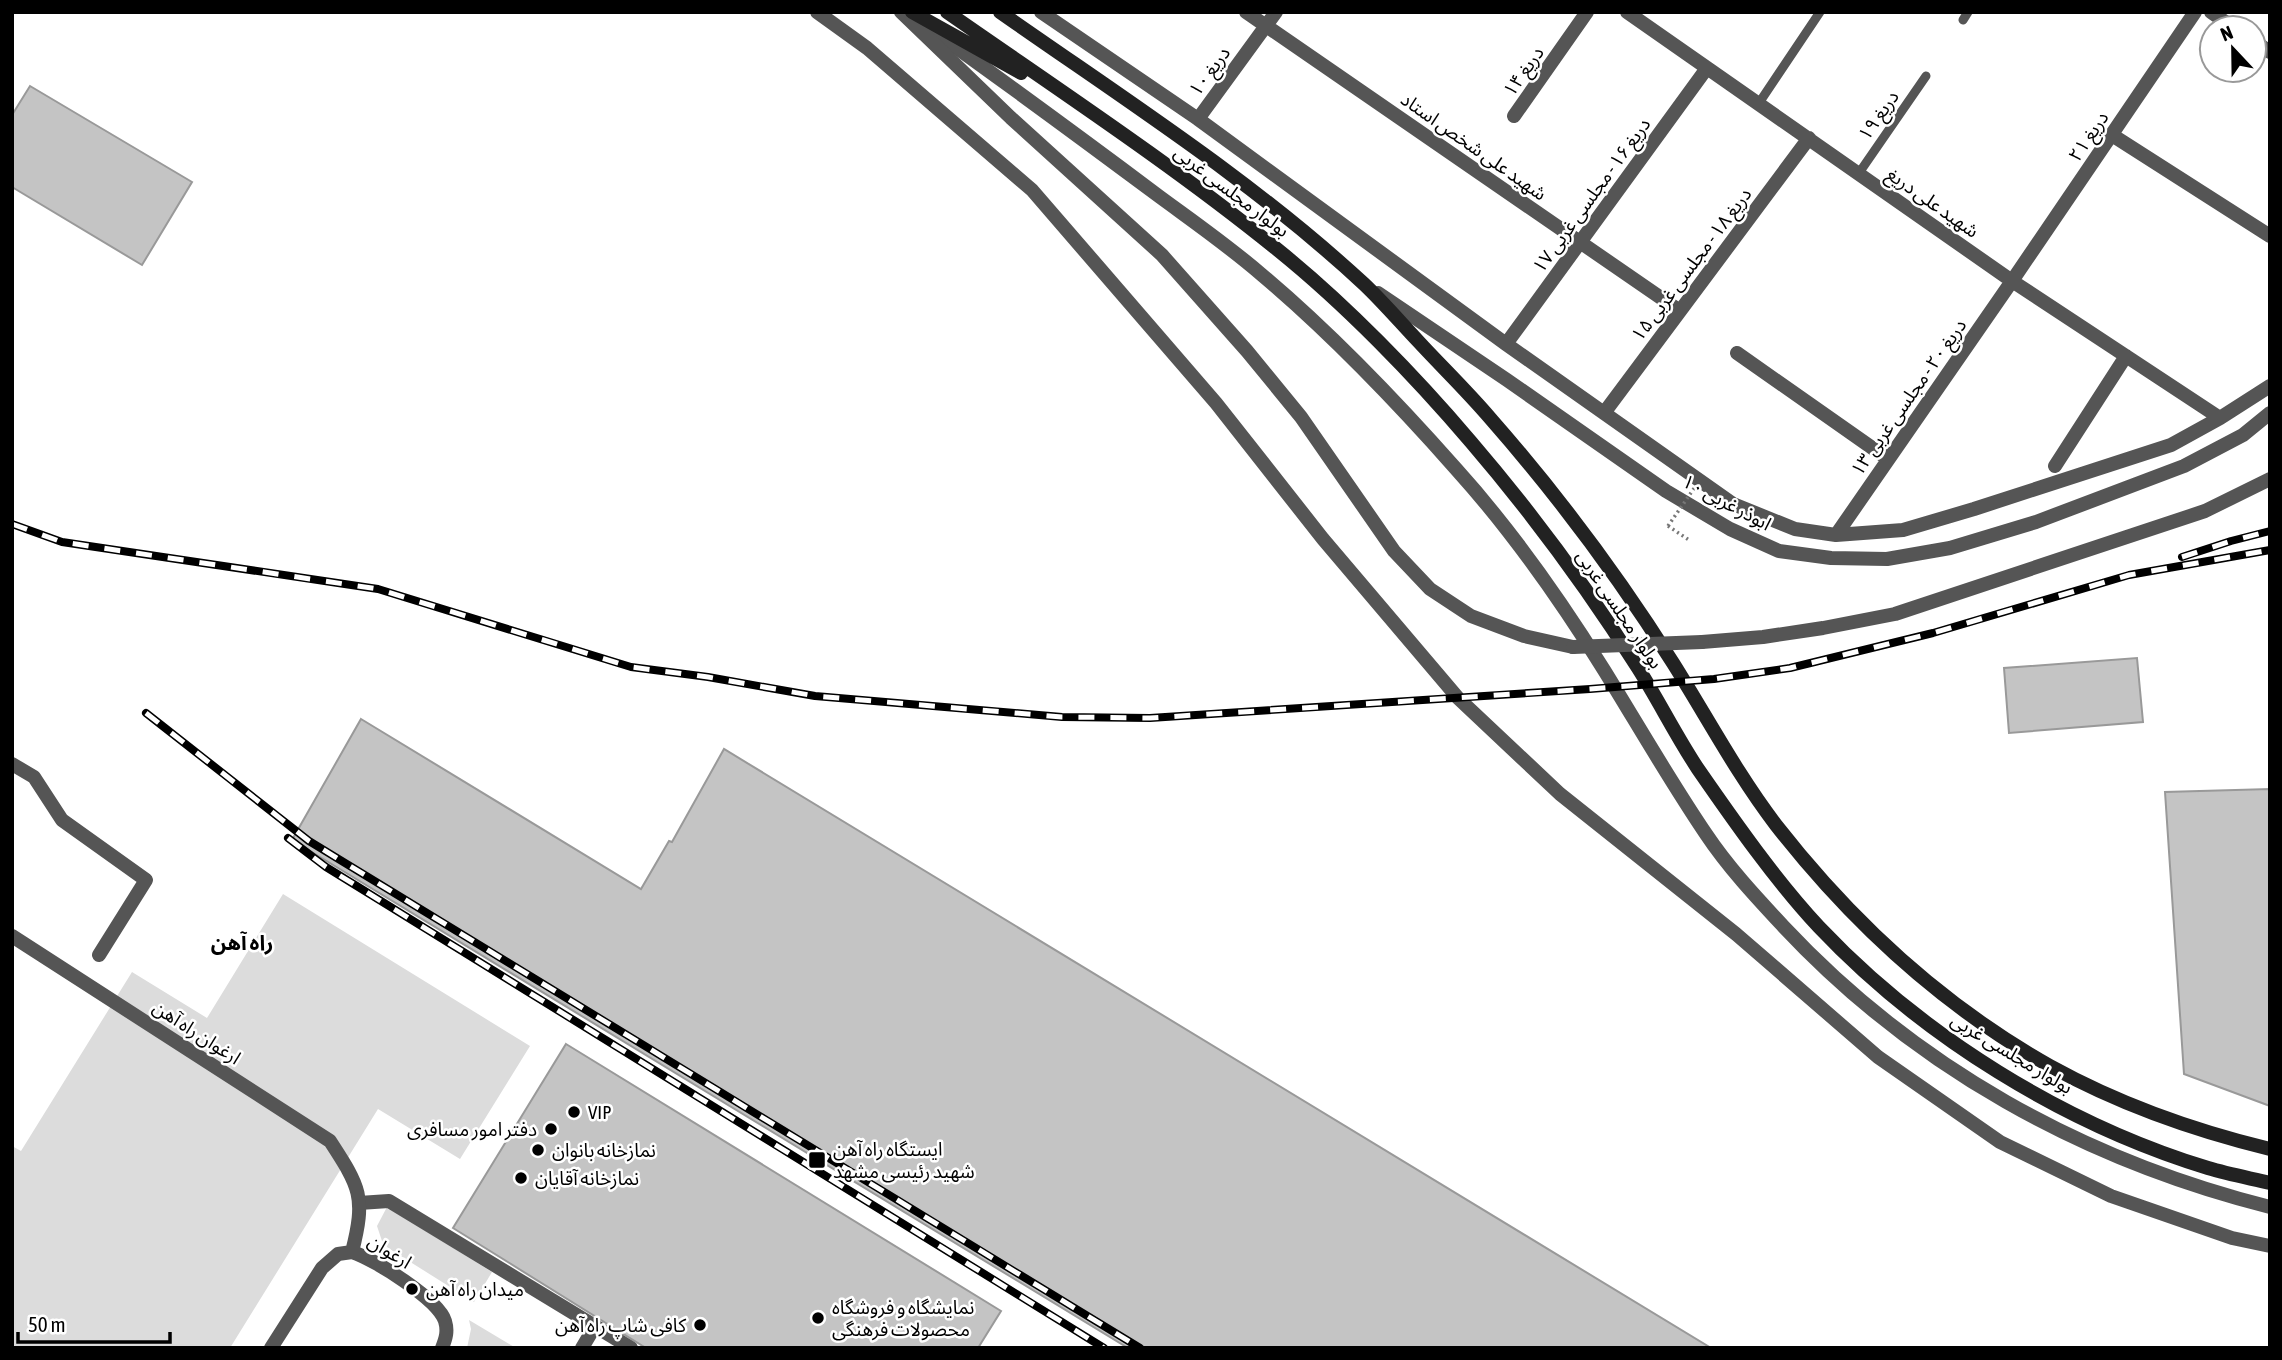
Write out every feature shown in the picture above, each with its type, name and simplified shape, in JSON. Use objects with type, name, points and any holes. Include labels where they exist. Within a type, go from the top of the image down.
[{"type":"main road","points":[[912,12],[1094,114]]},
{"type":"main road","name":"بولوار مجلسی غربی","points":[[947,12],[1154,156],[1280,252],[1371,334],[1471,441],[1580,579],[1638,668],[1696,765],[1748,838],[1817,925],[1875,982],[1950,1042],[2035,1093],[2130,1139],[2208,1168],[2270,1183]]},
{"type":"main road","name":"بولوار مجلسی غربی","points":[[1000,12],[1265,200],[1366,285],[1490,418],[1559,501],[1673,663],[1704,717],[1774,823],[1842,903],[1898,958],[1969,1015],[2051,1067],[2144,1110],[2217,1136],[2270,1149]]},
{"type":"street","points":[[817,12],[867,48],[1032,190],[1216,403],[1323,539],[1458,698],[1560,794],[1736,934],[1878,1057],[2000,1142],[2111,1196],[2232,1238],[2270,1246]]},
{"type":"street","points":[[901,12],[1011,118],[1162,255],[1301,417],[1394,551],[1430,589],[1471,616],[1524,636],[1573,648],[1702,642],[1763,638],[1895,614],[2205,512],[2270,479]]},
{"type":"street","points":[[906,12],[1077,134],[1260,272],[1340,346],[1401,408],[1462,475],[1558,601],[1603,668],[1709,839],[1754,895],[1804,948],[1872,1010],[1932,1056],[1998,1098],[2070,1137],[2150,1171],[2216,1194],[2270,1207]]},
{"type":"street","points":[[1041,12],[1198,119],[1506,344],[1733,504],[1795,529],[1836,535],[1902,530],[1973,509],[2171,445],[2270,386]]},
{"type":"street","name":"شهید علی شخص استاد","points":[[1246,12],[1680,311]]},
{"type":"street","name":"دریغ ۱۰","points":[[1198,119],[1276,12]]},
{"type":"street","name":"دریغ ۱۴","points":[[1514,116],[1587,12]]},
{"type":"street","name":"شهید علی دریغ","points":[[1627,12],[2012,281],[2220,418]]},
{"type":"street","name":"دریغ ۲۱","points":[[2012,281],[2195,12]]},
{"type":"street","name":"دریغ ۱۶ - مجلسی غربی ۱۷","points":[[1506,344],[1707,68]]},
{"type":"street","points":[[2112,135],[2270,236]]},
{"type":"street","name":"دریغ ۱۸ - مجلسی غربی ۱۵","points":[[1604,413],[1809,138]]},
{"type":"street","name":"دریغ ۲۰ - مجلسی غربی ۱۳","points":[[1836,535],[2012,281]]},
{"type":"street","name":"ابوذر غربی ۱۰","points":[[1366,285],[1667,491],[1730,529],[1779,551],[1818,556],[1887,559],[1950,548],[2036,522],[2184,466],[2243,435],[2270,413]]},
{"type":"street","points":[[1737,353],[1888,460]]},
{"type":"street","points":[[2055,466],[2126,356]]},
{"type":"street","points":[[12,764],[34,777],[62,820],[146,880],[99,955]]},
{"type":"street","name":"ارغوان راه آهن","points":[[12,936],[330,1141],[349,1171]]},
{"type":"street","name":"ارغوان","points":[[349,1171],[359,1192],[360,1220],[352,1252],[369,1258],[432,1302],[444,1318],[447,1334],[442,1348]]},
{"type":"street","points":[[359,1203],[389,1201],[631,1348]]},
{"type":"street","points":[[271,1348],[322,1268],[338,1254],[352,1252]]},
{"type":"street","points":[[582,1348],[595,1326]]},
{"type":"lane","points":[[1759,103],[1820,12]]},
{"type":"lane","name":"دریغ ۱۹","points":[[1859,173],[1926,76]]},
{"type":"path","points":[[1689,540],[1668,526],[1695,488]]},
{"type":"shaded area","points":[[283,894],[530,1046],[460,1159],[378,1109],[230,1348],[12,1348],[12,1146],[21,1151],[132,972],[207,1018]]},
{"type":"shaded area","points":[[387,1207],[492,1272],[474,1302],[388,1248],[382,1241],[377,1226]]},
{"type":"shaded area","points":[[469,1320],[516,1348],[467,1348],[471,1329]]},
{"type":"building","points":[[30,86],[192,182],[142,265],[12,187],[12,115]]},
{"type":"building","points":[[2137,658],[2143,722],[2009,733],[2004,668]]},
{"type":"building","points":[[361,719],[641,889],[669,841],[672,842],[724,749],[1711,1348],[1128,1348],[292,840]]},
{"type":"building","points":[[2270,789],[2270,1106],[2184,1074],[2165,792]]},
{"type":"building","name":"ایستگاه راه آهن شهید رئیسی مشهد","points":[[566,1044],[1001,1311],[978,1348],[646,1348],[453,1228]]},
{"type":"railway","points":[[12,524],[62,542],[378,589],[631,667],[708,677],[815,696],[1062,717],[1150,718],[1714,679],[1790,668],[1933,633],[2129,575],[2270,550]]},
{"type":"railway","points":[[2182,557],[2270,531]]},
{"type":"railway","points":[[146,713],[309,841],[1140,1348]]},
{"type":"railway","points":[[288,838],[326,867],[1104,1348]]},
{"type":"place","name":"VIP","points":[[574,1112]]},
{"type":"place","name":"دفتر امور مسافری","points":[[551,1129]]},
{"type":"place","name":"نمازخانه بانوان","points":[[538,1150]]},
{"type":"place","name":"ایستگاه راه آهن شهید رئیسی مشهد","points":[[817,1160]]},
{"type":"place","name":"نمازخانه آقایان","points":[[521,1178]]},
{"type":"place","name":"میدان راه آهن","points":[[412,1289]]},
{"type":"place","name":"نمایشگاه و فروشگاه محصولات فرهنگی","points":[[818,1318]]},
{"type":"place","name":"کافی شاپ راه آهن","points":[[700,1325]]},
{"type":"district","name":"راه آهن","points":[[242,942]]}]
